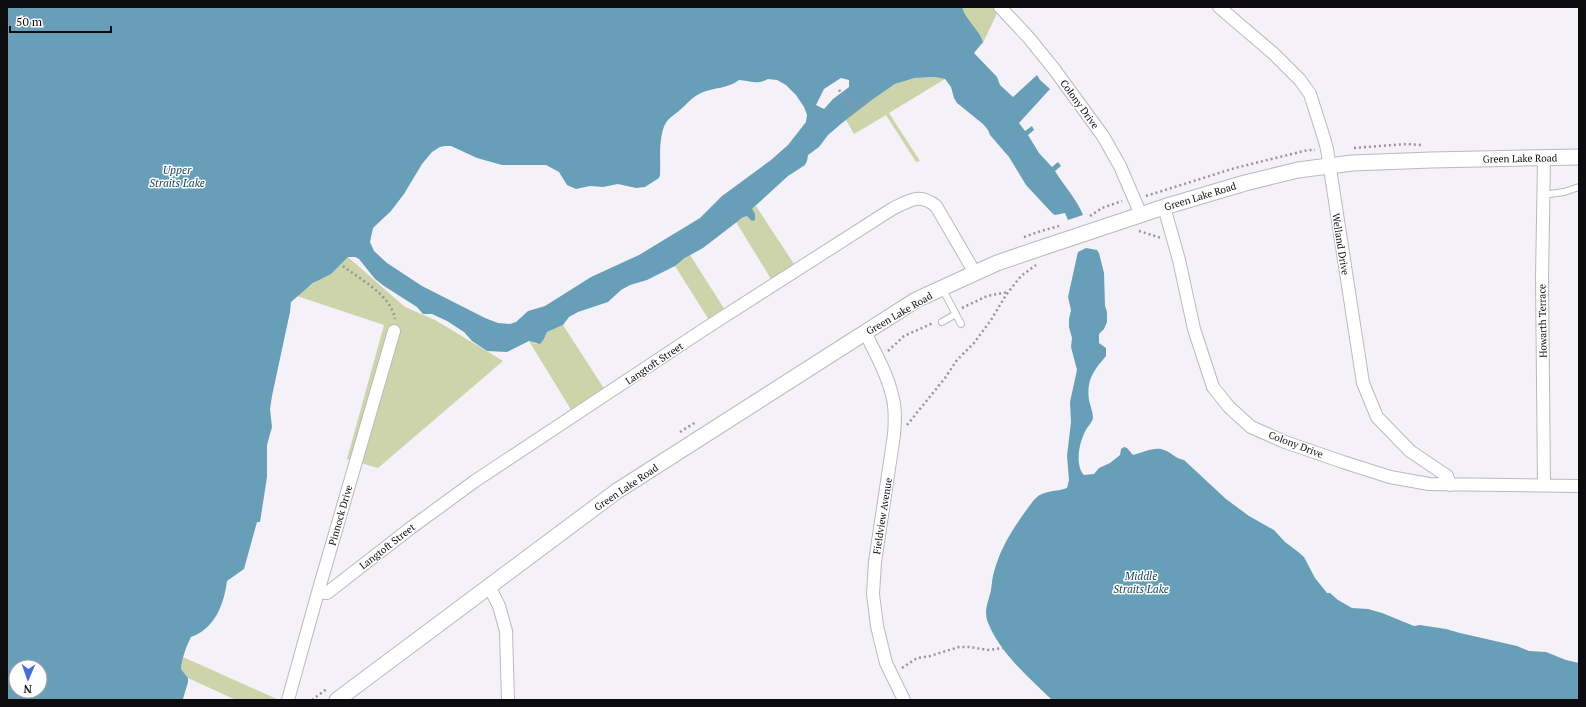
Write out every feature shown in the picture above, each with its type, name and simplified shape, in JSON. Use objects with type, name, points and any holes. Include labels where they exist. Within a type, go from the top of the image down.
[{"type":"street","name":"Colony Drive","points":[[1000,7],[1029,38],[1054,69],[1103,136],[1120,166],[1141,215]]},
{"type":"street","name":"Welland Drive","points":[[1220,7],[1274,54],[1300,80],[1310,94],[1324,138],[1363,383],[1377,417],[1410,451],[1447,476],[1450,485]]},
{"type":"street","name":"Green Lake Road","points":[[337,700],[617,491],[916,300],[975,273],[1019,256],[1164,207],[1245,183],[1298,170],[1352,163],[1579,157]]},
{"type":"street","name":"Howarth Terrace","points":[[1544,158],[1542,279],[1544,485]]},
{"type":"street","name":"Langtoft Street","points":[[318,592],[327,593],[412,527],[475,481],[706,328],[892,208],[913,199],[921,198],[936,206],[975,273]]},
{"type":"street","name":"Colony Drive","points":[[1164,207],[1194,329],[1213,387],[1229,407],[1251,427],[1285,442],[1390,477],[1429,484],[1579,486]]},
{"type":"street","name":"Pinnock Drive","points":[[288,700],[394,331]]},
{"type":"street","name":"Fieldview Avenue","points":[[865,332],[884,370],[893,396],[895,418],[894,435],[875,562],[873,594],[877,626],[886,663],[904,700]]},
{"type":"street","points":[[489,586],[499,606],[506,631],[508,700]]},
{"type":"lane","points":[[1543,195],[1564,192],[1579,187]]},
{"type":"lane","points":[[942,288],[961,324]]},
{"type":"lane","points":[[942,322],[956,314]]},
{"type":"path","points":[[839,90],[856,109]]},
{"type":"path","points":[[848,116],[871,97]]},
{"type":"path","points":[[1132,230],[1152,234],[1174,243]]},
{"type":"path","points":[[894,435],[909,424],[957,360],[974,343],[991,320],[1006,295],[1021,276],[1040,262]]},
{"type":"path","points":[[343,266],[387,300],[394,312],[394,331]]},
{"type":"path","points":[[891,674],[902,669],[917,658],[930,656],[952,648],[969,647],[988,650],[1004,648]]},
{"type":"green space","points":[[961,7],[1000,7],[982,45]]},
{"type":"green space","points":[[935,77],[945,79],[889,113],[920,161],[916,162],[886,115],[854,134],[846,120],[878,95],[903,81],[912,78]]},
{"type":"green space","points":[[756,206],[794,264],[771,279],[736,222],[747,216]]},
{"type":"green space","points":[[690,255],[725,310],[709,320],[675,266]]},
{"type":"green space","points":[[348,257],[405,307],[435,320],[503,361],[378,468],[347,459],[384,325],[297,296]]},
{"type":"green space","points":[[563,325],[605,390],[573,413],[529,341],[536,344],[544,339],[547,332]]},
{"type":"green space","points":[[183,657],[279,700],[236,700],[188,678],[181,669]]},
{"type":"water","name":"Upper Straits Lake","points":[[7,7],[962,7],[966,17],[979,33],[983,42],[974,53],[997,77],[1000,85],[1013,97],[1037,75],[1040,80],[1050,89],[1019,123],[1025,131],[1032,126],[1034,130],[1028,135],[1039,153],[1052,167],[1058,162],[1061,166],[1055,171],[1077,203],[1083,215],[1068,220],[1065,213],[1055,215],[1052,213],[1026,185],[1009,157],[990,135],[983,124],[957,103],[951,87],[945,79],[935,77],[914,78],[895,84],[873,99],[828,135],[819,147],[808,155],[805,165],[788,176],[752,209],[755,214],[755,220],[752,221],[747,216],[742,218],[703,248],[685,258],[675,266],[647,280],[630,285],[621,290],[608,302],[578,312],[569,317],[563,325],[547,332],[540,344],[529,341],[507,352],[487,351],[472,341],[464,332],[447,321],[432,314],[423,314],[417,307],[375,279],[359,259],[355,257],[348,257],[331,274],[313,283],[291,302],[270,409],[272,427],[267,445],[267,477],[260,522],[257,522],[244,569],[227,581],[221,607],[217,615],[206,628],[191,637],[187,645],[181,669],[188,678],[183,699],[7,700]],"holes":[[[841,78],[849,80],[849,87],[833,99],[824,109],[816,105],[824,89]],[[768,79],[777,80],[786,85],[796,95],[804,107],[807,115],[806,122],[788,145],[771,160],[722,196],[700,218],[639,255],[591,277],[545,306],[528,311],[516,322],[510,324],[498,323],[422,286],[387,263],[374,251],[370,242],[373,228],[391,211],[404,194],[422,164],[432,152],[440,147],[451,146],[477,158],[502,165],[546,165],[559,172],[567,185],[576,189],[590,186],[603,187],[618,184],[636,188],[645,187],[659,178],[661,137],[663,129],[671,117],[701,93],[730,85],[739,80],[761,82]]]},
{"type":"water","name":"Middle Straits Lake","points":[[1086,248],[1097,250],[1099,253],[1104,273],[1107,322],[1104,329],[1099,334],[1099,343],[1106,348],[1106,356],[1092,376],[1088,393],[1093,418],[1082,438],[1079,449],[1079,461],[1081,471],[1084,475],[1094,474],[1099,468],[1110,463],[1120,455],[1121,449],[1124,447],[1127,448],[1133,455],[1148,450],[1160,449],[1167,451],[1184,460],[1226,499],[1249,516],[1274,530],[1285,542],[1304,557],[1315,578],[1327,593],[1330,593],[1338,600],[1352,608],[1368,609],[1382,613],[1414,626],[1420,625],[1446,629],[1517,646],[1529,651],[1546,652],[1566,660],[1579,663],[1579,700],[1052,700],[1006,653],[992,631],[987,620],[986,612],[997,563],[1004,545],[1013,529],[1039,495],[1046,492],[1067,488],[1069,480],[1067,456],[1071,422],[1070,402],[1077,370],[1071,347],[1072,338],[1069,327],[1069,319],[1071,310],[1068,297],[1078,252]]}]
